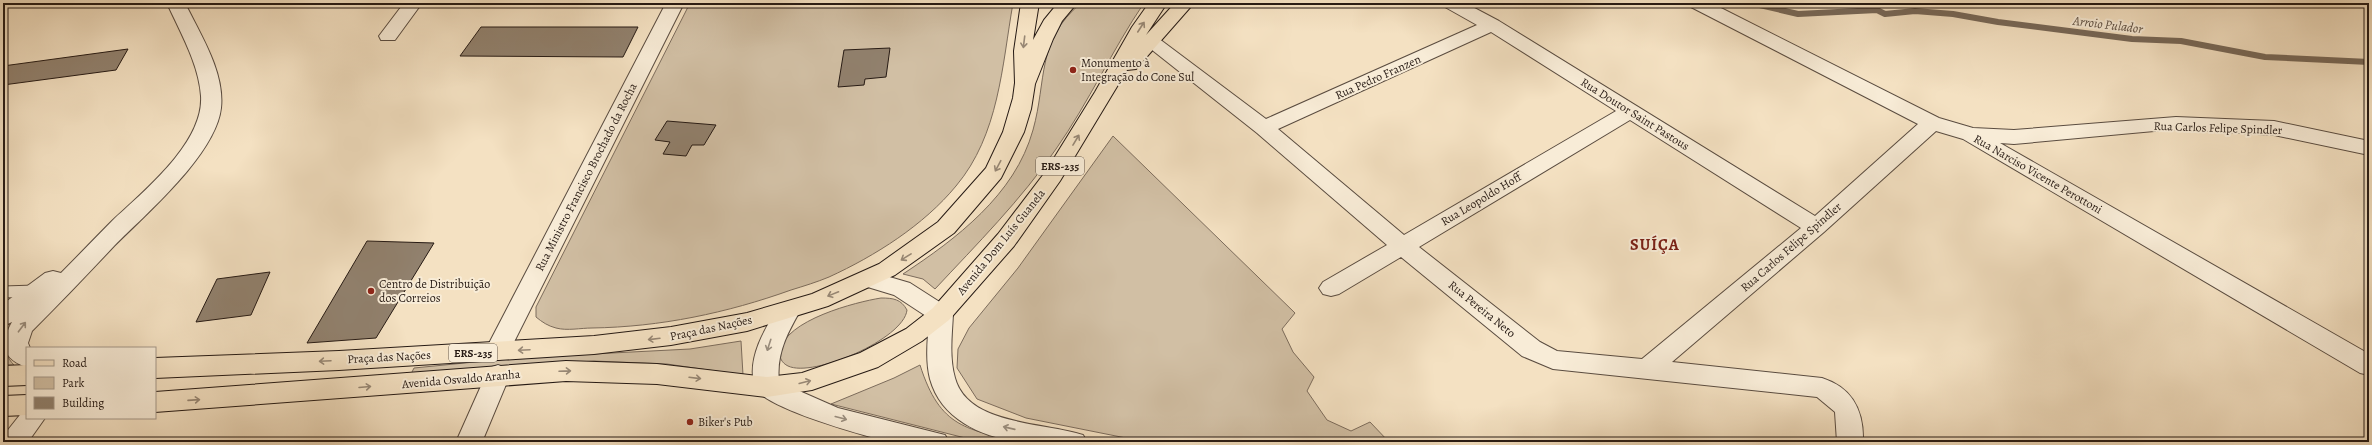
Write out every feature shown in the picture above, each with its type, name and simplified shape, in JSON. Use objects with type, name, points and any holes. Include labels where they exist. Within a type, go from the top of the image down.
[{"type":"main road","name":"ERS-235","points":[[788,311],[869,280],[932,238],[974,198],[994,172],[1007,148],[1025,87],[1023,51],[1030,3]]},
{"type":"main road","points":[[1025,87],[1048,26],[1057,13],[1068,3]]},
{"type":"main road","name":"Avenida Dom Luís Guanela","points":[[767,387],[802,383],[869,360],[914,335],[941,314],[1006,240],[1053,176],[1106,89],[1122,58],[1158,3]]},
{"type":"main road","points":[[1106,89],[1151,42],[1185,3]]},
{"type":"main road","name":"Praça das Nações","points":[[156,368],[271,364],[498,363],[703,331],[788,311]]},
{"type":"main road","name":"Avenida Osvaldo Aranha","points":[[156,402],[332,390],[498,363],[566,371],[616,371],[767,387]]},
{"type":"main road","points":[[156,382],[184,379],[271,364]]},
{"type":"main road","points":[[3,376],[26,375]]},
{"type":"main road","points":[[3,406],[26,405]]},
{"type":"street","points":[[3,317],[47,292],[119,228],[178,167],[204,127],[211,110],[211,96],[202,62],[176,3]]},
{"type":"street","points":[[388,36],[413,3]]},
{"type":"street","name":"Rua Ministro Francisco Brochado da Rocha","points":[[469,442],[498,363],[675,3]]},
{"type":"street","name":"Rua Doutor Saint Pastous","points":[[1451,3],[1492,25],[1816,227]]},
{"type":"street","name":"Rua Narciso Vicente Perottoni","points":[[1697,3],[1932,123],[1970,134],[2369,366]]},
{"type":"street","name":"Rua Pedro Franzen","points":[[1264,128],[1492,25]]},
{"type":"street","name":"Rua Pereira Neto","points":[[1151,42],[1264,128],[1403,246],[1530,349],[1553,360],[1590,365],[1647,369],[1822,388],[1839,397],[1849,413],[1850,442]]},
{"type":"street","name":"Rua Leopoldo Hoff","points":[[1331,288],[1631,111]]},
{"type":"street","name":"Rua Carlos Felipe Spindler","points":[[1647,369],[1816,227],[1932,123]]},
{"type":"street","name":"Rua Carlos Felipe Spindler","points":[[1970,134],[2014,137],[2114,127],[2176,123],[2274,128],[2369,148]]},
{"type":"street","points":[[869,280],[902,289],[941,314],[939,348],[942,375],[948,392],[959,408],[985,421],[1074,442]]},
{"type":"street","points":[[26,358],[19,354],[15,347],[18,333],[47,292]]},
{"type":"street","points":[[788,311],[772,339],[766,354],[764,368],[767,387],[806,406],[835,417],[936,442]]},
{"type":"street","points":[[13,442],[31,419]]},
{"type":"lane","points":[[3,292],[47,292]]},
{"type":"green space","points":[[690,3],[1013,3],[996,99],[982,145],[956,186],[929,214],[881,249],[829,277],[742,306],[668,322],[617,327],[565,329],[550,326],[536,317],[536,307]]},
{"type":"green space","points":[[1081,3],[1144,3],[1121,39],[1090,95],[1056,149],[1028,186],[998,221],[935,289],[923,279],[903,274],[963,230],[998,195],[1013,175],[1033,130],[1045,62],[1050,47],[1056,32],[1067,17]]},
{"type":"green space","points":[[1113,136],[1295,313],[1282,329],[1293,352],[1314,377],[1307,391],[1327,420],[1351,431],[1370,422],[1389,442],[1146,442],[1026,418],[977,399],[957,368],[958,349],[969,328],[1018,268]]},
{"type":"green space","points":[[881,298],[889,298],[899,301],[907,310],[902,321],[891,333],[875,344],[836,361],[817,366],[800,368],[788,366],[781,360],[780,351],[785,340],[794,330],[823,314],[839,308]]},
{"type":"green space","points":[[14,320],[7,338],[6,349],[10,360],[14,365],[3,365],[3,328]]},
{"type":"green space","points":[[741,341],[743,375],[667,364],[594,361],[411,374],[414,368],[515,358],[690,349]]},
{"type":"green space","points":[[920,365],[928,386],[937,402],[947,414],[958,423],[987,434],[1026,442],[981,442],[831,404],[894,378]]},
{"type":"building","points":[[481,27],[638,27],[623,57],[460,56]]},
{"type":"building","points":[[890,48],[886,77],[865,79],[864,85],[838,87],[844,50]]},
{"type":"building","points":[[128,49],[116,70],[3,85],[3,66]]},
{"type":"building","points":[[667,121],[716,125],[704,145],[692,145],[686,156],[663,154],[670,142],[655,140]]},
{"type":"building","name":"Centro de Distribuição dos Correios","points":[[367,241],[434,243],[376,338],[307,343]]},
{"type":"building","points":[[270,272],[251,315],[196,322],[217,279]]},
{"type":"waterway","name":"Arroio Pulador","points":[[1751,3],[1798,14],[1877,10],[1885,14],[1915,11],[1953,14],[1998,22],[2132,39],[2181,41],[2265,57],[2369,62]]},
{"type":"place","name":"Monumento à Integração do Cone Sul","points":[[1073,70]]},
{"type":"place","name":"Centro de Distribuição dos Correios","points":[[371,291]]},
{"type":"place","name":"Biker's Pub","points":[[690,422]]},
{"type":"district","name":"SUÍÇA","points":[[1655,244]]}]
